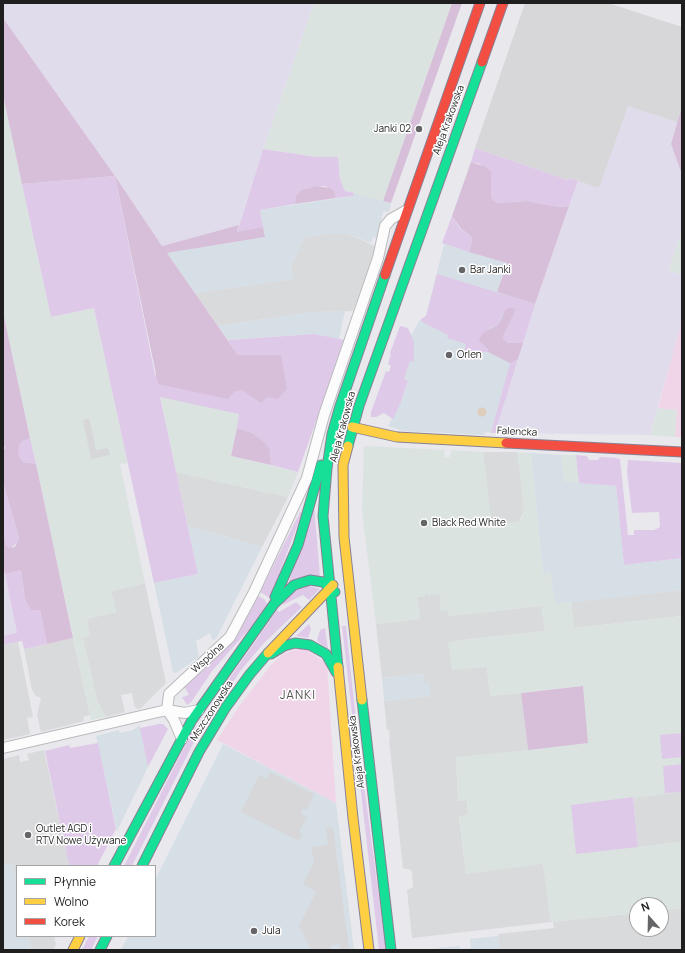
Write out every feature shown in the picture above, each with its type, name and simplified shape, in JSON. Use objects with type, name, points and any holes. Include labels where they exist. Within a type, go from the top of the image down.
[{"type":"main road","name":"Aleja Krakowska","points":[[369,950],[353,818],[323,516],[327,468],[332,434],[407,210],[480,3]]},
{"type":"main road","name":"Aleja Krakowska","points":[[391,950],[346,563],[342,480],[343,465],[352,427],[365,387],[503,3]]},
{"type":"main road","name":"Falencka","points":[[352,427],[397,437],[682,452]]},
{"type":"main road","points":[[274,604],[276,595],[298,545],[314,485],[332,434]]},
{"type":"main road","name":"Mszczonowska","points":[[143,865],[208,736],[238,690],[265,657],[330,589],[346,563]]},
{"type":"main road","points":[[274,604],[288,589],[302,581],[318,580],[351,604]]},
{"type":"main road","name":"Mszczonowska","points":[[115,865],[199,710],[274,604]]},
{"type":"main road","points":[[265,657],[290,645],[303,643],[310,645],[326,654],[339,678]]},
{"type":"main road","points":[[73,950],[80,937]]},
{"type":"main road","points":[[100,950],[106,937]]},
{"type":"street","name":"Wspólna","points":[[167,710],[169,694],[219,649],[234,631],[307,478],[329,401],[378,258],[385,226],[391,218],[407,210]]},
{"type":"street","points":[[3,748],[167,710],[185,713],[199,710]]},
{"type":"street","points":[[167,710],[174,720],[182,739]]},
{"type":"shaded area","points":[[3,3],[314,3],[263,149],[239,225],[162,246],[115,176],[3,18]]},
{"type":"shaded area","points":[[314,3],[452,3],[383,201],[345,191],[340,179],[338,157],[316,157],[263,149]]},
{"type":"shaded area","points":[[452,3],[462,3],[391,203],[383,201]]},
{"type":"shaded area","points":[[525,3],[608,3],[682,27],[682,105],[677,122],[628,106],[599,188],[569,178],[568,180],[475,148]]},
{"type":"shaded area","points":[[3,18],[115,176],[22,184],[3,95]]},
{"type":"shaded area","points":[[3,95],[51,317],[94,308],[128,463],[120,464],[145,583],[111,591],[116,612],[87,619],[90,636],[83,638],[97,700],[106,717],[91,720],[3,312]]},
{"type":"shaded area","points":[[628,105],[677,122],[671,144],[682,175],[682,230],[668,270],[682,275],[682,320],[650,435],[495,433],[535,304],[578,181],[599,188]]},
{"type":"shaded area","points":[[682,105],[682,175],[671,144]]},
{"type":"shaded area","points":[[475,148],[568,180],[569,178],[578,181],[569,206],[559,207],[527,201],[498,203],[493,200],[489,187],[491,179],[480,164],[471,162]]},
{"type":"shaded area","points":[[263,149],[316,157],[338,157],[340,179],[345,191],[354,193],[353,196],[336,198],[334,191],[325,186],[308,188],[296,195],[295,204],[260,210],[263,227],[237,233]]},
{"type":"shaded area","points":[[471,162],[486,167],[491,172],[491,194],[493,200],[498,203],[527,201],[559,207],[569,206],[535,304],[497,292],[507,263],[469,252],[472,241],[471,236],[461,229],[452,216]]},
{"type":"shaded area","points":[[115,176],[155,375],[234,392],[242,390],[238,355],[228,340],[314,334],[345,340],[298,472],[271,465],[270,450],[252,433],[237,428],[239,414],[160,397],[198,574],[154,583],[94,308],[51,317],[22,184]]},
{"type":"shaded area","points":[[115,176],[162,246],[239,225],[237,232],[263,227],[265,237],[167,253],[238,355],[281,355],[287,389],[278,399],[267,397],[261,403],[242,390],[234,392],[228,399],[158,384]]},
{"type":"shaded area","points":[[316,186],[330,188],[334,191],[336,198],[295,204],[296,195],[302,190]]},
{"type":"shaded area","points":[[354,193],[391,203],[389,212],[383,211],[378,239],[373,237],[371,243],[348,234],[328,234],[305,237],[291,266],[293,279],[195,293],[167,253],[265,237],[260,210],[353,196]]},
{"type":"shaded area","points":[[452,216],[460,229],[471,236],[472,241],[469,252],[442,243]]},
{"type":"shaded area","points":[[682,230],[682,275],[668,270]]},
{"type":"shaded area","points":[[328,234],[348,234],[375,246],[371,267],[359,301],[356,302],[353,311],[313,312],[218,326],[195,293],[293,279],[291,266],[305,237]]},
{"type":"shaded area","points":[[444,244],[507,263],[497,292],[535,304],[495,433],[485,432],[484,435],[403,431],[388,426],[401,402],[408,380],[404,379],[410,360],[414,362],[411,335],[420,320],[426,316]]},
{"type":"shaded area","points":[[437,274],[535,304],[523,343],[508,343],[502,338],[515,310],[502,314],[499,324],[490,328],[482,344],[488,349],[488,352],[478,352],[463,357],[466,344],[447,338],[448,335],[422,322],[421,319],[426,316]]},
{"type":"shaded area","points":[[510,308],[516,309],[502,338],[508,343],[523,343],[518,359],[510,363],[488,352],[488,349],[479,341],[483,333],[499,324],[505,310]]},
{"type":"shaded area","points":[[345,311],[339,339],[313,334],[228,340],[218,326],[313,312]]},
{"type":"shaded area","points":[[3,312],[30,438],[20,444],[18,454],[23,462],[36,464],[73,638],[47,644],[40,610],[32,610],[28,606],[25,599],[21,570],[5,574],[3,565],[3,527],[6,545],[9,548],[15,547],[19,538],[3,482],[3,449],[5,449],[3,440]]},
{"type":"shaded area","points":[[682,320],[682,437],[675,437],[677,410],[658,408]]},
{"type":"shaded area","points":[[400,326],[408,328],[414,342],[414,362],[410,361],[404,379],[408,380],[401,402],[393,419],[384,413],[376,417],[371,417],[371,412],[386,371],[389,372],[391,366],[388,364],[390,353]]},
{"type":"shaded area","points":[[518,359],[495,433],[491,433],[510,363]]},
{"type":"shaded area","points":[[160,396],[240,414],[231,456],[298,472],[288,497],[176,472]]},
{"type":"shaded area","points":[[482,407],[487,412],[482,417],[477,412]]},
{"type":"shaded area","points":[[658,408],[677,410],[675,437],[650,435]]},
{"type":"shaded area","points":[[89,418],[96,450],[108,448],[110,455],[91,459],[83,420]]},
{"type":"shaded area","points":[[237,428],[252,433],[264,442],[270,450],[271,465],[231,456]]},
{"type":"shaded area","points":[[30,438],[36,464],[23,462],[18,454],[20,444]]},
{"type":"shaded area","points":[[364,447],[444,450],[445,458],[450,457],[451,450],[483,452],[492,525],[519,522],[523,516],[524,507],[517,452],[531,453],[543,573],[550,572],[555,603],[571,602],[574,628],[682,616],[682,792],[633,798],[638,847],[682,842],[682,908],[669,909],[669,897],[629,897],[629,914],[551,922],[543,864],[466,874],[459,816],[468,815],[467,801],[458,801],[456,757],[528,750],[582,686],[490,696],[487,667],[452,670],[448,642],[545,631],[541,606],[448,616],[448,610],[441,611],[440,594],[428,596],[428,594],[425,594],[425,596],[417,597],[420,619],[376,624],[362,511]]},
{"type":"shaded area","points":[[483,452],[517,452],[524,510],[519,522],[491,525]]},
{"type":"shaded area","points":[[531,453],[561,455],[564,481],[616,486],[624,565],[682,558],[682,590],[560,604],[554,603],[551,576],[547,573],[543,573]]},
{"type":"shaded area","points":[[561,455],[576,455],[579,483],[564,481]]},
{"type":"shaded area","points":[[576,455],[587,456],[589,460],[598,460],[600,457],[620,459],[628,535],[634,535],[634,530],[654,530],[660,527],[659,512],[632,513],[627,472],[628,460],[682,463],[682,558],[624,565],[616,486],[579,483]]},
{"type":"shaded area","points":[[176,472],[288,497],[262,547],[188,526]]},
{"type":"shaded area","points":[[3,482],[19,538],[17,543],[11,548],[6,545],[3,527]]},
{"type":"shaded area","points":[[314,504],[320,577],[288,585]]},
{"type":"shaded area","points":[[300,512],[302,513],[270,598],[260,592]]},
{"type":"shaded area","points":[[188,526],[262,547],[216,639],[212,640],[210,633],[196,641],[199,657],[176,673],[173,672],[154,583],[198,574]]},
{"type":"shaded area","points":[[3,565],[17,633],[3,636]]},
{"type":"shaded area","points":[[21,570],[25,599],[28,606],[32,609],[40,610],[47,644],[24,649],[22,641],[3,645],[3,636],[17,633],[5,574]]},
{"type":"shaded area","points":[[145,583],[166,683],[140,709],[137,709],[134,705],[132,693],[121,695],[125,712],[106,717],[97,700],[83,638],[86,619],[116,612],[111,591]]},
{"type":"shaded area","points":[[305,585],[320,589],[309,600],[303,595],[283,605],[284,598]]},
{"type":"shaded area","points":[[682,590],[682,616],[574,628],[571,602]]},
{"type":"shaded area","points":[[425,594],[440,594],[441,610],[448,610],[449,616],[542,606],[545,631],[454,641],[487,667],[490,696],[521,693],[528,750],[456,758],[458,801],[467,801],[468,815],[459,817],[466,873],[543,863],[551,922],[412,938],[407,890],[413,887],[412,873],[411,870],[403,868],[389,730],[387,730],[384,701],[430,696],[430,683],[424,683],[423,674],[382,678],[376,624],[420,619],[417,597],[425,596]]},
{"type":"shaded area","points":[[258,596],[264,599],[267,604],[251,627],[212,671],[192,701],[187,705],[182,697],[189,695],[184,686],[207,667],[235,638]]},
{"type":"shaded area","points":[[296,602],[302,607],[264,643],[241,670],[197,736],[132,865],[125,865],[191,734],[277,610],[279,612]]},
{"type":"shaded area","points":[[309,624],[311,629],[308,638],[296,636]]},
{"type":"shaded area","points":[[342,626],[346,626],[358,740],[386,950],[379,950]]},
{"type":"shaded area","points":[[325,628],[328,649],[317,641],[320,630]]},
{"type":"shaded area","points":[[73,638],[90,715],[83,717],[84,721],[41,732],[37,715],[41,698],[36,696],[32,690],[24,649]]},
{"type":"shaded area","points":[[18,642],[33,717],[27,718],[30,734],[3,740],[3,645]]},
{"type":"shaded area","points":[[304,648],[327,664],[336,803],[217,740],[240,705],[271,665],[284,653]]},
{"type":"shaded area","points":[[423,674],[424,683],[430,683],[430,696],[384,701],[382,678]]},
{"type":"shaded area","points":[[583,686],[588,743],[528,750],[521,693]]},
{"type":"shaded area","points":[[163,724],[168,729],[148,767],[140,728]]},
{"type":"shaded area","points":[[140,725],[148,767],[117,831],[96,736],[119,730],[120,733],[133,730]]},
{"type":"shaded area","points":[[682,733],[682,757],[662,759],[660,735]]},
{"type":"shaded area","points":[[98,743],[116,829],[98,865],[69,865],[45,751],[69,745],[70,748]]},
{"type":"shaded area","points":[[223,744],[336,803],[354,950],[121,950],[128,937],[156,937],[156,878]]},
{"type":"shaded area","points":[[44,750],[69,865],[16,865],[16,882],[12,864],[3,866],[3,759],[19,755],[20,762],[29,760],[27,754]]},
{"type":"shaded area","points":[[682,764],[682,792],[665,793],[663,766]]},
{"type":"shaded area","points":[[270,772],[314,794],[307,810],[303,808],[301,814],[307,817],[299,832],[303,834],[299,841],[241,812],[259,775],[267,779]]},
{"type":"shaded area","points":[[682,792],[682,842],[638,847],[633,797]]},
{"type":"shaded area","points":[[633,797],[638,847],[576,854],[571,805]]},
{"type":"shaded area","points":[[333,827],[349,950],[341,950],[340,944],[331,945],[331,950],[311,950],[299,926],[316,892],[303,884],[314,862],[311,847],[328,845],[326,828]]},
{"type":"shaded area","points":[[12,864],[16,882],[16,937],[28,937],[31,950],[3,950],[3,866]]},
{"type":"shaded area","points":[[682,908],[682,950],[500,950],[498,934],[554,928],[553,922],[629,914],[629,937],[669,937],[669,909]]},
{"type":"shaded area","points":[[498,936],[500,950],[419,950],[459,946],[461,949],[471,948],[470,939]]},
{"type":"shaded area","points":[[28,937],[54,937],[56,944],[53,950],[31,950]]},
{"type":"shaded area","points":[[88,937],[98,937],[91,950],[82,950]]},
{"type":"traffic: fast","points":[[348,446],[359,406],[482,62]]},
{"type":"traffic: fast","points":[[338,667],[323,516],[327,468],[332,434],[340,406],[385,275]]},
{"type":"traffic: fast","points":[[275,597],[298,545],[321,465]]},
{"type":"traffic: fast","points":[[115,865],[192,720],[274,604],[294,585],[310,580],[323,582],[335,592]]},
{"type":"traffic: fast","points":[[271,654],[284,646],[295,643],[310,645],[326,654],[336,672]]},
{"type":"traffic: fast","points":[[142,865],[199,752],[226,707],[250,674],[268,653]]},
{"type":"traffic: fast","points":[[362,700],[391,950]]},
{"type":"traffic: fast","points":[[100,950],[106,937]]},
{"type":"traffic: slow","points":[[352,427],[397,437],[506,443]]},
{"type":"traffic: slow","points":[[348,446],[343,465],[344,537],[362,700]]},
{"type":"traffic: slow","points":[[268,653],[333,585]]},
{"type":"traffic: slow","points":[[338,667],[353,818],[369,950]]},
{"type":"traffic: slow","points":[[73,950],[80,937]]},
{"type":"traffic: jam","points":[[385,275],[480,3]]},
{"type":"traffic: jam","points":[[482,62],[503,3]]},
{"type":"traffic: jam","points":[[506,443],[682,452]]},
{"type":"place","name":"Janki 02","points":[[419,129]]},
{"type":"place","name":"Bar Janki","points":[[462,270]]},
{"type":"place","name":"Orlen","points":[[449,355]]},
{"type":"place","name":"Black Red White","points":[[424,523]]},
{"type":"place","name":"Outlet AGD i RTV Nowe Używane","points":[[28,835]]},
{"type":"place","name":"Jula","points":[[254,931]]},
{"type":"district","name":"JANKI","points":[[298,696]]}]
